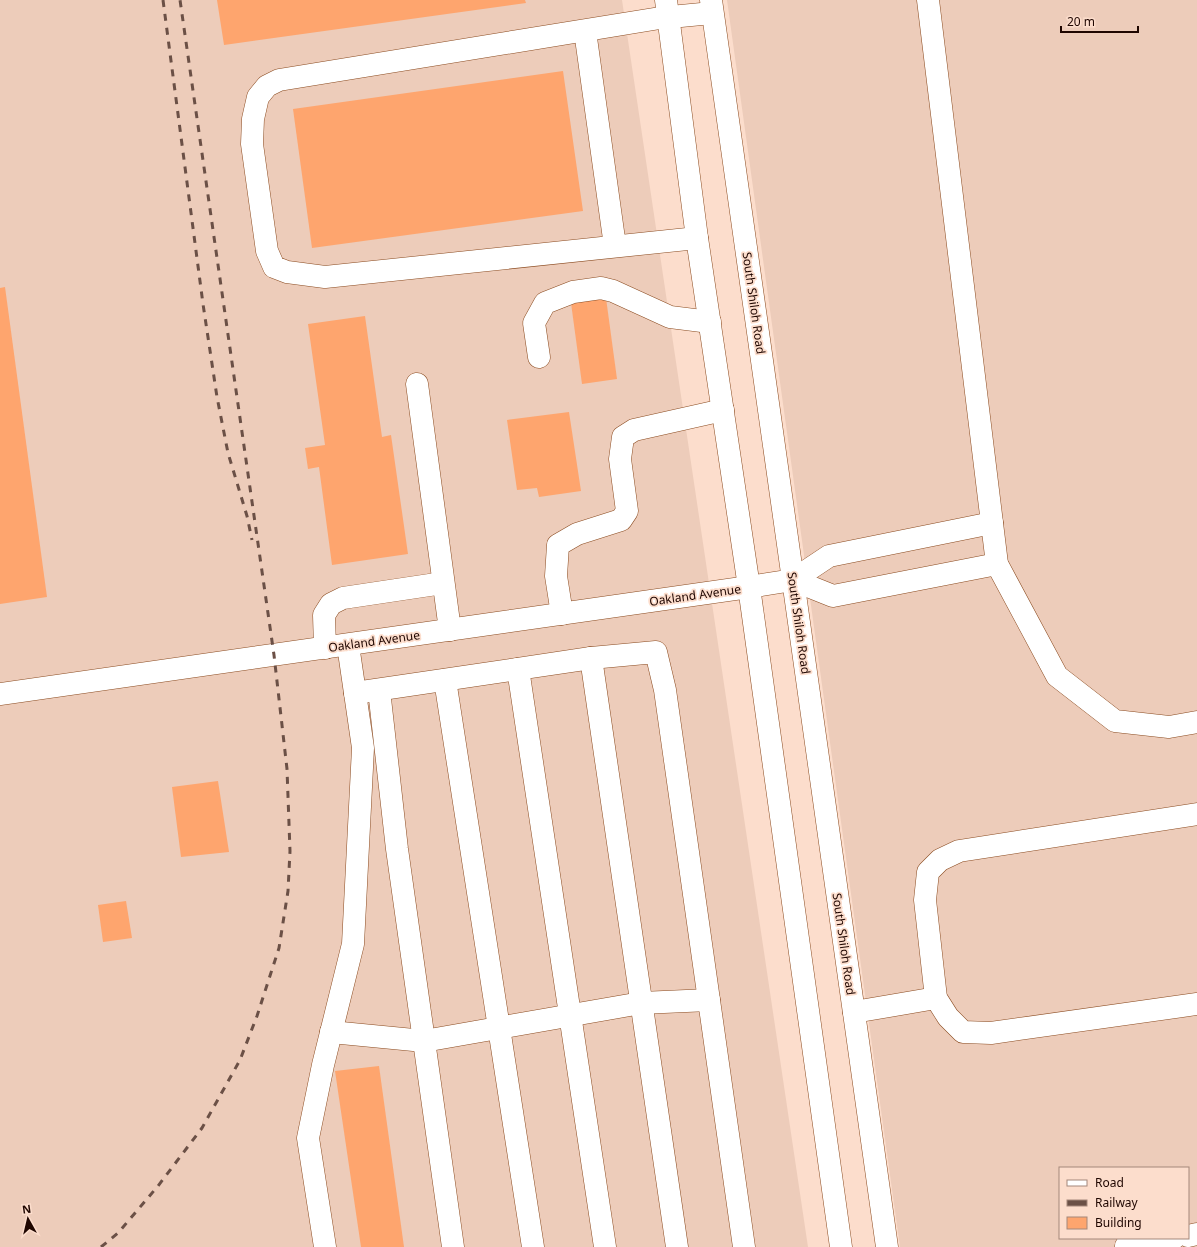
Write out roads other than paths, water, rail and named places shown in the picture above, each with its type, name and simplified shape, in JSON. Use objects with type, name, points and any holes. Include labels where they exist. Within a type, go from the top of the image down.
[{"type":"main road","points":[[928,0],[997,564],[1057,676],[1115,721],[1169,727],[1197,722]]},
{"type":"main road","points":[[697,238],[325,277],[287,272],[274,267],[266,251],[252,144],[258,97],[267,86],[279,80],[660,18],[668,9],[711,6]]},
{"type":"main road","name":"South Shiloh Road","points":[[711,6],[887,1247]]},
{"type":"main road","points":[[668,9],[697,238],[749,587],[841,1247]]},
{"type":"main road","points":[[585,31],[615,246]]},
{"type":"main road","points":[[539,357],[534,323],[545,303],[573,292],[601,288],[613,291],[670,317],[710,322]]},
{"type":"main road","points":[[417,384],[450,630]]},
{"type":"main road","points":[[562,614],[556,576],[558,545],[577,534],[621,520],[627,511],[620,459],[623,436],[634,430],[723,410]]},
{"type":"main road","points":[[793,580],[829,556],[992,523]]},
{"type":"main road","points":[[793,580],[833,596],[997,564]]},
{"type":"main road","name":"Oakland Avenue","points":[[0,694],[793,580]]},
{"type":"main road","points":[[325,648],[324,615],[331,604],[343,598],[443,583]]},
{"type":"main road","points":[[325,1247],[308,1138],[323,1065],[354,944],[363,748],[348,645]]},
{"type":"main road","points":[[355,693],[591,658],[656,652],[665,690],[744,1247]]},
{"type":"main road","points":[[591,658],[676,1247]]},
{"type":"main road","points":[[518,670],[605,1247]]},
{"type":"main road","points":[[445,680],[533,1247]]},
{"type":"main road","points":[[379,690],[397,849],[453,1247]]},
{"type":"main road","points":[[1197,814],[959,851],[940,860],[928,872],[925,900],[936,998],[948,1017],[963,1032],[991,1033],[1197,1004]]},
{"type":"main road","points":[[854,1012],[936,998]]},
{"type":"main road","points":[[331,1032],[424,1041],[641,1003],[709,1000]]},
{"type":"main road","points":[[1124,1247],[1168,1239]]},
{"type":"railway","points":[[163,0],[203,304],[217,397],[228,453],[247,516],[252,540]]},
{"type":"railway","points":[[101,1247],[118,1233],[158,1186],[202,1128],[240,1060],[257,1016],[279,948],[288,891],[290,851],[287,769],[274,655],[180,0]]}]
